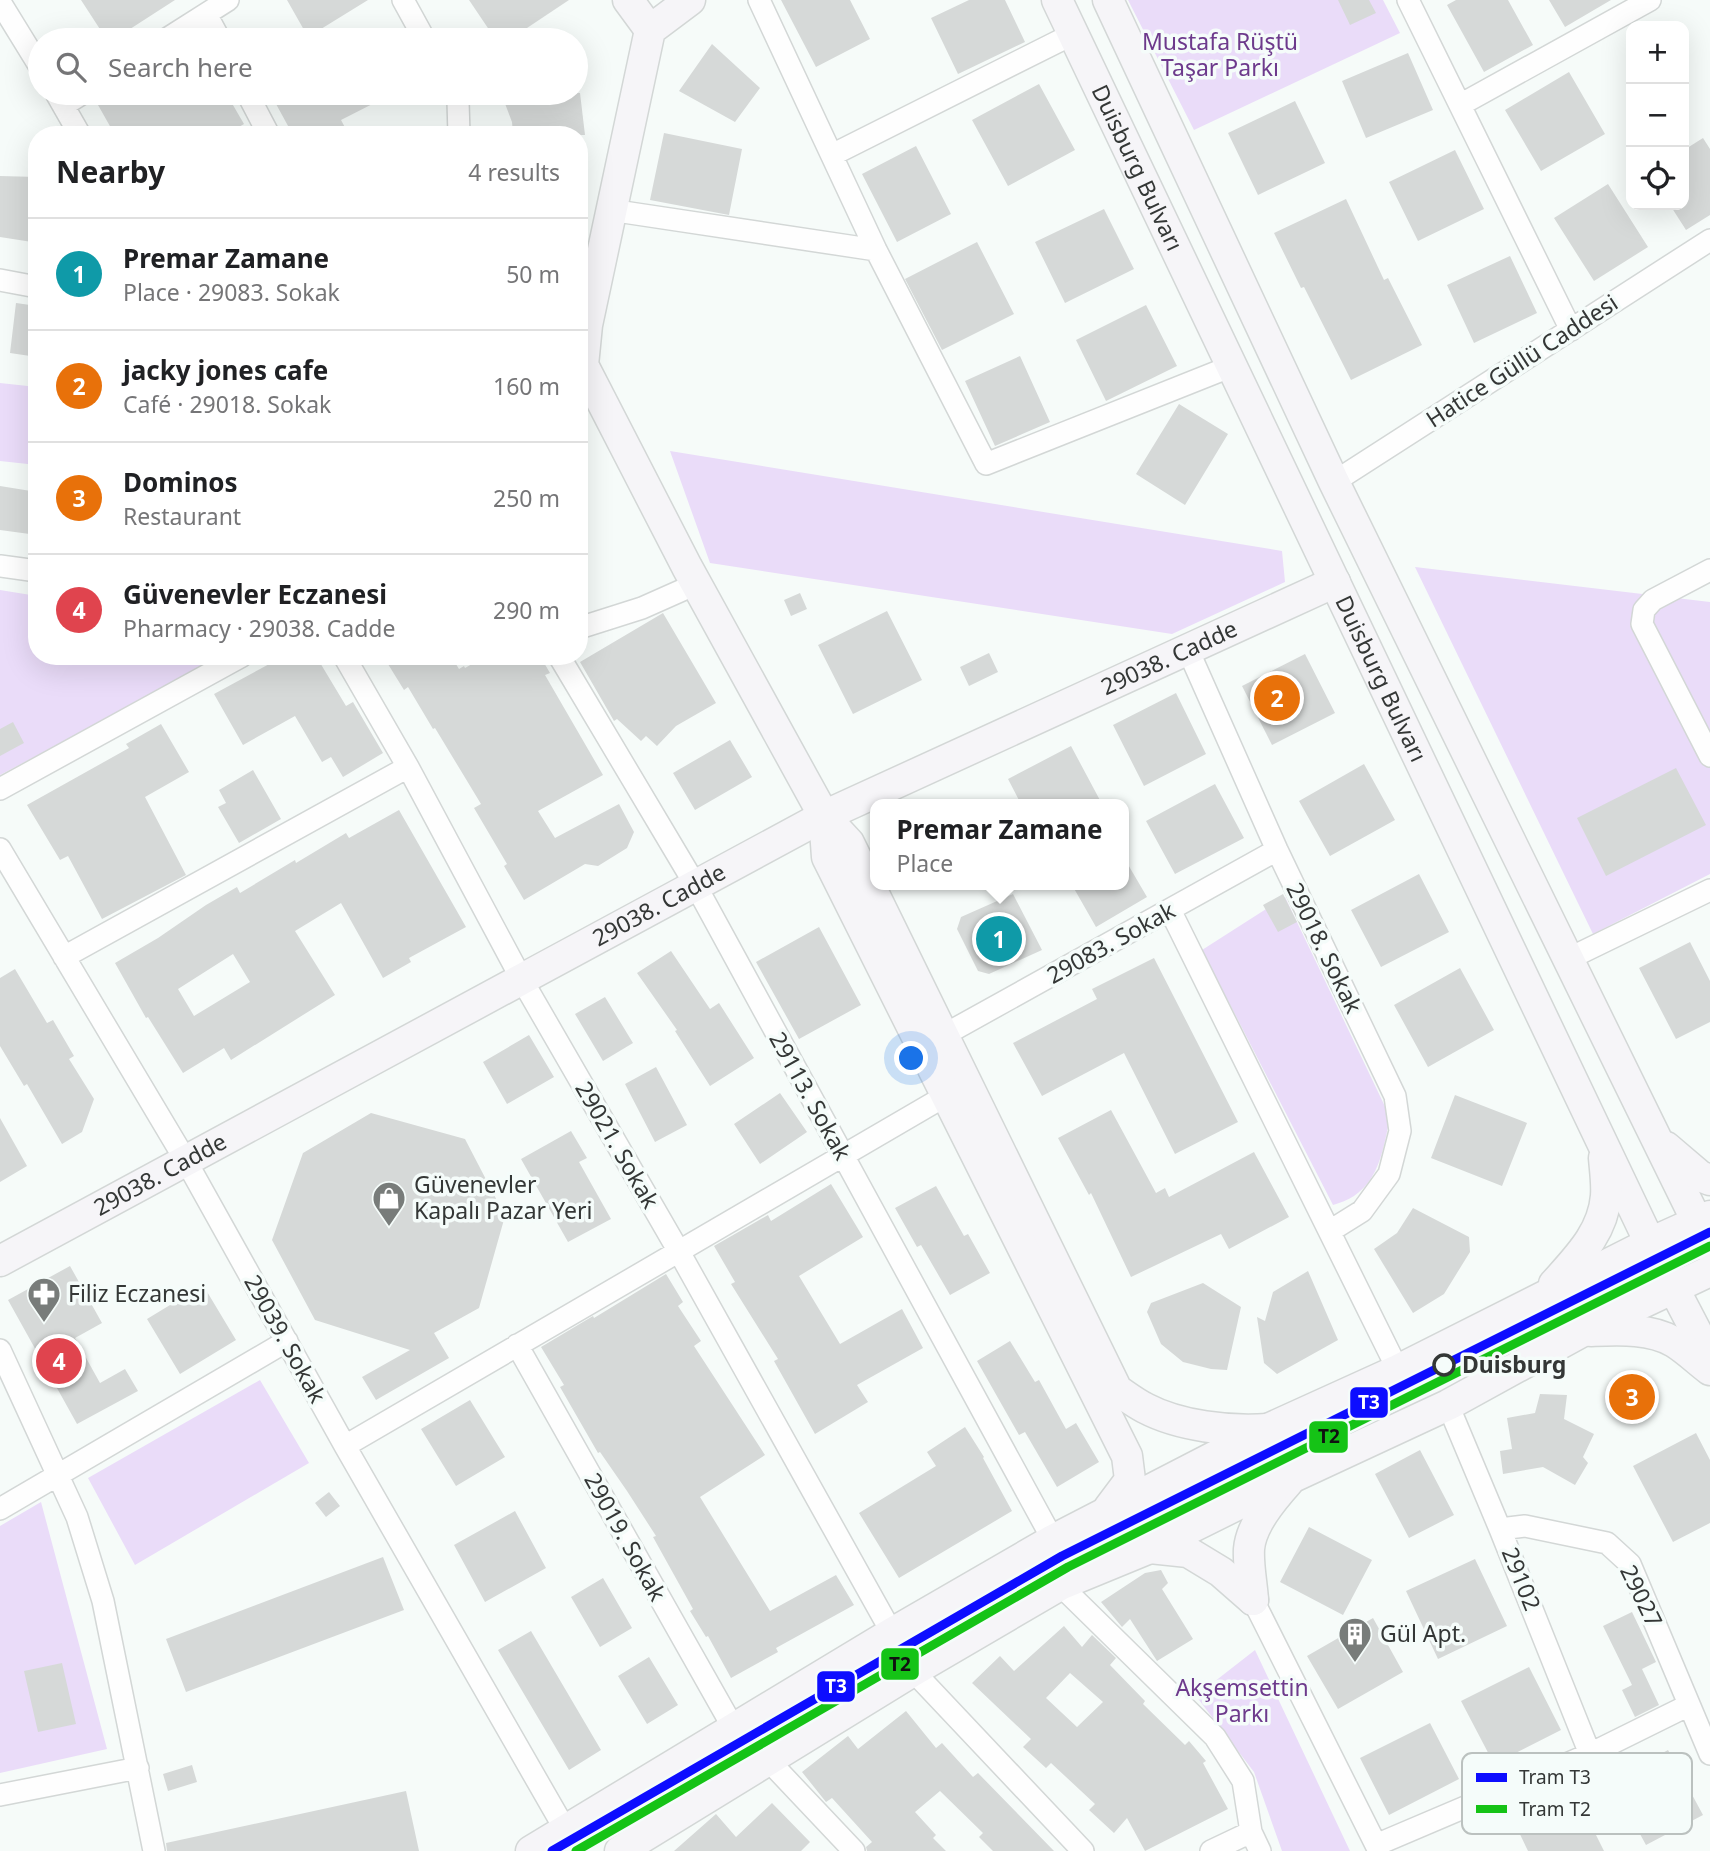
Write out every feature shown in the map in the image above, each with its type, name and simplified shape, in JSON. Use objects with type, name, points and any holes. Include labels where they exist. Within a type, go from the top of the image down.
[{"type":"main road","points":[[628,0],[650,30]]},
{"type":"main road","points":[[588,320],[650,30],[690,0]]},
{"type":"main road","name":"Duisburg Bulvarı","points":[[1057,0],[1650,1243],[1710,1358]]},
{"type":"main road","name":"Duisburg Bulvarı","points":[[1108,0],[1334,482],[1566,960],[1658,1140],[1703,1219],[1710,1248]]},
{"type":"main road","points":[[588,378],[696,584],[824,817],[849,843],[870,885]]},
{"type":"main road","name":"29038. Cadde","points":[[0,1261],[824,817],[1335,582]]},
{"type":"main road","points":[[824,817],[827,857],[1127,1455],[1130,1480],[1107,1511]]},
{"type":"main road","points":[[872,890],[1117,1390],[1144,1408],[1171,1419],[1240,1431],[1268,1429]]},
{"type":"main road","points":[[1658,1140],[1700,1176],[1710,1180]]},
{"type":"main road","points":[[1540,1299],[1583,1252],[1600,1226],[1606,1197],[1604,1144]]},
{"type":"main road","points":[[531,1851],[892,1633],[1053,1540],[1268,1429],[1398,1370],[1703,1219]]},
{"type":"main road","points":[[628,1849],[767,1759],[1060,1585],[1150,1548],[1291,1478],[1448,1405],[1583,1331],[1710,1270]]},
{"type":"main road","points":[[1583,1331],[1628,1330],[1656,1335],[1674,1342],[1710,1370]]},
{"type":"main road","points":[[1253,1600],[1249,1548],[1257,1525],[1272,1500],[1291,1478]]},
{"type":"main road","points":[[1150,1548],[1188,1552],[1221,1572],[1253,1600]]},
{"type":"street","points":[[183,28],[228,0]]},
{"type":"street","points":[[403,0],[418,28]]},
{"type":"street","points":[[759,0],[876,250],[986,464],[1232,366]]},
{"type":"street","points":[[1408,0],[1571,330]]},
{"type":"street","points":[[1460,105],[1650,0]]},
{"type":"street","points":[[0,2],[28,48]]},
{"type":"street","points":[[206,14],[214,28]]},
{"type":"street","points":[[832,155],[1073,34]]},
{"type":"street","points":[[63,105],[75,126]]},
{"type":"street","points":[[253,105],[264,126]]},
{"type":"street","points":[[458,105],[459,126]]},
{"type":"street","points":[[610,210],[876,250]]},
{"type":"street","name":"Hatice Güllü Caddesi","points":[[1334,482],[1710,240]]},
{"type":"street","points":[[0,280],[28,285]]},
{"type":"street","points":[[0,566],[28,570]]},
{"type":"street","points":[[1710,570],[1653,600],[1644,610],[1642,624],[1710,756]]},
{"type":"street","points":[[588,625],[642,608],[696,584]]},
{"type":"street","name":"29018. Sokak","points":[[1188,650],[1277,850],[1395,1096],[1400,1131],[1389,1174],[1362,1211],[1330,1231]]},
{"type":"street","points":[[0,789],[226,665]]},
{"type":"street","name":"29021. Sokak","points":[[349,665],[408,767],[522,980],[678,1251],[892,1633]]},
{"type":"street","name":"29113. Sokak","points":[[564,665],[696,886],[1053,1540]]},
{"type":"street","points":[[65,957],[408,767]]},
{"type":"street","name":"29039. Sokak","points":[[0,849],[186,1161],[345,1446],[566,1831]]},
{"type":"street","name":"29083. Sokak","points":[[944,1035],[1277,850]]},
{"type":"street","points":[[1566,960],[1710,890]]},
{"type":"street","points":[[1170,910],[1398,1370]]},
{"type":"street","points":[[345,1446],[947,1096]]},
{"type":"street","points":[[0,1508],[287,1341]]},
{"type":"street","name":"29019. Sokak","points":[[517,1345],[734,1729]]},
{"type":"street","points":[[0,1350],[77,1517],[103,1601],[154,1851]]},
{"type":"street","name":"29102","points":[[1448,1405],[1590,1753]]},
{"type":"street","name":"29027","points":[[1500,1529],[1525,1526],[1607,1543],[1630,1564],[1710,1754]]},
{"type":"street","points":[[1060,1585],[1215,1737],[1244,1781],[1255,1841],[1210,1851]]},
{"type":"street","points":[[1253,1600],[1378,1848],[1462,1811]]},
{"type":"street","points":[[913,1671],[1083,1851]]},
{"type":"street","points":[[1592,1753],[1689,1704]]},
{"type":"street","points":[[767,1759],[854,1851]]},
{"type":"street","points":[[0,1795],[138,1768]]},
{"type":"green space","name":"Mustafa Rüştü Taşar Parkı","points":[[1128,0],[1383,0],[1400,33],[1194,130]]},
{"type":"green space","points":[[0,383],[28,386],[28,464],[0,461]]},
{"type":"green space","points":[[670,451],[1282,551],[1285,582],[1172,634],[710,563]]},
{"type":"green space","points":[[1415,567],[1710,602],[1710,874],[1593,934]]},
{"type":"green space","points":[[0,590],[28,595],[28,665],[208,665],[0,775]]},
{"type":"green space","points":[[1285,897],[1390,1117],[1380,1161],[1370,1180],[1354,1196],[1333,1205],[1202,950]]},
{"type":"green space","points":[[260,1380],[309,1463],[135,1565],[88,1478]]},
{"type":"green space","points":[[41,1502],[107,1749],[0,1773],[0,1526]]},
{"type":"green space","name":"Akşemsettin Parkı","points":[[1255,1650],[1350,1851],[1282,1851],[1254,1772],[1196,1696]]},
{"type":"building","points":[[81,0],[175,0],[132,28],[99,28]]},
{"type":"building","points":[[287,0],[368,0],[323,28],[303,28]]},
{"type":"building","points":[[469,0],[569,0],[527,28],[488,28]]},
{"type":"building","points":[[781,0],[850,0],[870,39],[816,67]]},
{"type":"building","points":[[969,0],[1005,0],[1025,42],[958,74],[931,18]]},
{"type":"building","points":[[1338,0],[1369,0],[1376,13],[1350,25]]},
{"type":"building","points":[[1456,0],[1508,0],[1533,45],[1484,72],[1447,5]]},
{"type":"building","points":[[1549,0],[1611,0],[1565,27]]},
{"type":"building","points":[[712,44],[760,88],[735,122],[679,91]]},
{"type":"building","points":[[1408,53],[1433,110],[1366,138],[1342,81]]},
{"type":"building","points":[[1569,72],[1605,134],[1541,171],[1505,110]]},
{"type":"building","points":[[1039,84],[1075,150],[1008,186],[972,120]]},
{"type":"building","points":[[1295,101],[1325,163],[1258,195],[1228,133]]},
{"type":"building","points":[[98,105],[233,105],[244,124],[241,126],[110,126]]},
{"type":"building","points":[[277,105],[370,105],[341,120],[344,126],[288,126]]},
{"type":"building","points":[[506,105],[581,105],[584,126],[512,126]]},
{"type":"building","points":[[664,133],[742,149],[729,215],[650,200]]},
{"type":"building","points":[[1703,138],[1710,149],[1710,215],[1686,230],[1673,210],[1689,210],[1689,147]]},
{"type":"building","points":[[916,146],[951,214],[897,242],[862,174]]},
{"type":"building","points":[[1455,150],[1484,209],[1418,241],[1389,182]]},
{"type":"building","points":[[0,176],[28,177],[28,241],[0,237]]},
{"type":"building","points":[[1608,184],[1648,247],[1594,281],[1554,218]]},
{"type":"building","points":[[1346,199],[1384,280],[1388,278],[1422,345],[1351,380],[1274,233]]},
{"type":"building","points":[[1104,209],[1134,269],[1065,303],[1035,242]]},
{"type":"building","points":[[977,242],[1014,314],[942,350],[905,279]]},
{"type":"building","points":[[1510,256],[1537,313],[1474,343],[1447,285]]},
{"type":"building","points":[[16,303],[28,305],[28,356],[10,353]]},
{"type":"building","points":[[1146,305],[1177,366],[1106,401],[1076,340]]},
{"type":"building","points":[[1020,356],[1050,422],[995,446],[965,381]]},
{"type":"building","points":[[1179,404],[1228,434],[1185,505],[1136,474]]},
{"type":"building","points":[[0,486],[28,491],[28,534],[0,530]]},
{"type":"building","points":[[800,593],[807,609],[791,616],[784,600]]},
{"type":"building","points":[[887,611],[922,680],[853,714],[818,645]]},
{"type":"building","points":[[663,613],[716,703],[676,726],[657,746],[646,736],[641,741],[617,719],[614,721],[582,665],[588,665],[588,657]]},
{"type":"building","points":[[989,653],[998,672],[969,686],[960,667]]},
{"type":"building","points":[[1305,654],[1335,713],[1272,745],[1242,686]]},
{"type":"building","points":[[267,665],[321,665],[346,706],[353,702],[383,753],[343,777],[331,757],[322,762],[295,716],[243,745],[214,694]]},
{"type":"building","points":[[389,665],[457,665],[459,669],[470,665],[545,665],[550,673],[545,675],[603,775],[538,811],[555,838],[619,804],[634,832],[627,848],[598,866],[585,864],[524,900],[504,866],[507,864],[474,808],[481,804],[408,687],[404,690]]},
{"type":"building","points":[[1176,693],[1206,754],[1144,786],[1113,725]]},
{"type":"building","points":[[13,722],[24,743],[0,756],[0,729]]},
{"type":"building","points":[[161,724],[189,772],[145,797],[186,875],[102,919],[68,856],[60,860],[27,805],[129,748],[126,744]]},
{"type":"building","points":[[730,740],[752,777],[695,810],[673,773]]},
{"type":"building","points":[[1071,746],[1099,799],[1018,799],[1008,779]]},
{"type":"building","points":[[1364,764],[1395,820],[1330,856],[1299,801]]},
{"type":"building","points":[[1676,768],[1706,825],[1606,876],[1577,818]]},
{"type":"building","points":[[253,770],[281,819],[239,843],[218,807],[226,803],[219,790]]},
{"type":"building","points":[[1215,784],[1244,838],[1175,874],[1146,821]]},
{"type":"building","points":[[399,810],[466,927],[409,958],[411,962],[383,978],[341,903],[295,931],[335,995],[231,1060],[224,1048],[183,1073],[148,1017],[146,1018],[115,963],[237,887],[240,893],[346,833],[349,838]],"holes":[[[233,954],[250,982],[194,1016],[178,989]]]},
{"type":"building","points":[[1129,866],[1147,897],[1096,927],[1075,890],[1129,890]]},
{"type":"building","points":[[1419,874],[1449,932],[1381,967],[1351,910]]},
{"type":"building","points":[[1013,894],[1042,950],[989,974],[978,971],[957,929],[961,917]]},
{"type":"building","points":[[1283,894],[1297,922],[1278,932],[1263,905]]},
{"type":"building","points":[[819,927],[861,1005],[799,1039],[756,962]]},
{"type":"building","points":[[1690,942],[1710,981],[1710,1022],[1676,1039],[1639,968]]},
{"type":"building","points":[[671,951],[710,1009],[719,1003],[754,1058],[710,1086],[675,1031],[677,1030],[637,973]]},
{"type":"building","points":[[1154,958],[1238,1122],[1175,1154],[1124,1053],[1042,1096],[1013,1043],[1097,999],[1092,989]]},
{"type":"building","points":[[1460,968],[1494,1030],[1428,1067],[1394,1005]]},
{"type":"building","points":[[15,969],[47,1023],[53,1020],[74,1056],[69,1059],[94,1099],[82,1132],[62,1144],[27,1084],[24,1086],[0,1046],[0,978]]},
{"type":"building","points":[[605,997],[633,1043],[603,1061],[575,1014]]},
{"type":"building","points":[[529,1035],[554,1077],[507,1104],[483,1062]]},
{"type":"building","points":[[656,1067],[687,1125],[655,1142],[625,1084]]},
{"type":"building","points":[[780,1093],[807,1132],[760,1164],[734,1124]]},
{"type":"building","points":[[1455,1095],[1527,1123],[1502,1186],[1431,1158]]},
{"type":"building","points":[[1111,1110],[1156,1193],[1165,1188],[1169,1197],[1254,1152],[1289,1217],[1229,1249],[1221,1234],[1131,1277],[1091,1193],[1089,1195],[1058,1138]]},
{"type":"building","name":"Güvenevler Kapalı Pazar Yeri","points":[[371,1113],[465,1139],[505,1216],[479,1308],[434,1333],[449,1358],[376,1400],[362,1377],[410,1350],[315,1320],[272,1240],[303,1153]]},
{"type":"building","points":[[0,1118],[27,1166],[0,1182]]},
{"type":"building","points":[[571,1131],[587,1158],[579,1162],[611,1219],[568,1242],[521,1159]]},
{"type":"building","points":[[831,1184],[863,1237],[799,1276],[840,1344],[902,1309],[923,1348],[857,1385],[868,1402],[815,1434],[774,1361],[778,1359],[731,1284],[735,1282],[714,1246],[768,1215],[771,1221]]},
{"type":"building","points":[[936,1186],[964,1236],[968,1234],[990,1273],[950,1295],[921,1245],[917,1247],[895,1208]]},
{"type":"building","points":[[1413,1208],[1469,1237],[1470,1252],[1444,1294],[1413,1313],[1374,1249],[1397,1233]]},
{"type":"building","points":[[70,1266],[102,1323],[75,1338],[100,1383],[125,1369],[138,1391],[77,1424],[8,1300]]},
{"type":"building","points":[[1308,1271],[1338,1340],[1277,1374],[1264,1363],[1257,1317],[1265,1321],[1273,1292]]},
{"type":"building","points":[[666,1274],[683,1302],[678,1306],[701,1341],[694,1346],[765,1455],[700,1497],[770,1611],[836,1575],[854,1605],[776,1648],[778,1652],[731,1678],[708,1636],[706,1637],[690,1611],[693,1609],[653,1537],[656,1536],[600,1452],[598,1453],[560,1387],[564,1385],[541,1347]]},
{"type":"building","points":[[1203,1283],[1241,1307],[1227,1370],[1183,1362],[1161,1344],[1147,1312],[1151,1303]]},
{"type":"building","points":[[203,1285],[236,1340],[180,1374],[147,1319]]},
{"type":"building","points":[[1010,1341],[1035,1382],[1039,1380],[1066,1429],[1076,1423],[1099,1462],[1057,1487],[1025,1432],[1019,1435],[977,1361]]},
{"type":"building","points":[[1540,1394],[1567,1395],[1564,1419],[1594,1434],[1583,1457],[1588,1463],[1575,1485],[1543,1467],[1503,1474],[1500,1451],[1512,1449],[1507,1418],[1535,1413]]},
{"type":"building","points":[[470,1400],[505,1457],[456,1486],[421,1429]]},
{"type":"building","points":[[965,1427],[1012,1511],[899,1578],[859,1513],[936,1466],[927,1452]]},
{"type":"building","points":[[1696,1433],[1710,1460],[1710,1523],[1673,1542],[1633,1466]]},
{"type":"building","points":[[1420,1450],[1454,1515],[1409,1538],[1375,1474]]},
{"type":"building","points":[[329,1492],[340,1506],[326,1517],[315,1503]]},
{"type":"building","points":[[515,1511],[546,1568],[485,1602],[454,1545]]},
{"type":"building","points":[[1309,1527],[1372,1560],[1343,1615],[1280,1582]]},
{"type":"building","points":[[383,1557],[404,1610],[186,1692],[166,1639]]},
{"type":"building","points":[[1475,1559],[1507,1626],[1438,1659],[1406,1591]]},
{"type":"building","points":[[1161,1570],[1168,1583],[1162,1589],[1193,1639],[1157,1661],[1130,1619],[1122,1627],[1101,1602],[1145,1573]]},
{"type":"building","points":[[603,1578],[632,1628],[600,1647],[571,1597]]},
{"type":"building","points":[[1632,1612],[1656,1662],[1642,1669],[1659,1705],[1635,1717],[1622,1690],[1632,1685],[1603,1626]]},
{"type":"building","name":"Gül Apt.","points":[[1373,1618],[1403,1672],[1338,1709],[1307,1656]]},
{"type":"building","points":[[1064,1626],[1082,1647],[1092,1635],[1116,1658],[1110,1665],[1145,1701],[1143,1704],[1185,1745],[1189,1741],[1206,1761],[1203,1763],[1228,1809],[1145,1851],[1127,1818],[1114,1833],[1089,1810],[1095,1804],[1051,1763],[1046,1768],[1023,1747],[1031,1739],[972,1683],[1000,1656],[1014,1671]],"holes":[[[1070,1673],[1103,1702],[1077,1727],[1046,1698]]]},
{"type":"building","points":[[531,1631],[601,1750],[569,1770],[498,1650]]},
{"type":"building","points":[[649,1657],[678,1705],[647,1724],[618,1676]]},
{"type":"building","points":[[62,1663],[76,1724],[38,1732],[24,1671]]},
{"type":"building","points":[[1529,1667],[1561,1730],[1516,1753],[1488,1753],[1461,1701]]},
{"type":"building","points":[[906,1711],[936,1748],[942,1743],[973,1777],[978,1773],[1054,1851],[993,1851],[979,1837],[983,1833],[940,1791],[915,1812],[936,1835],[933,1838],[946,1851],[867,1851],[866,1847],[872,1842],[832,1798],[826,1802],[802,1772],[848,1736],[858,1749]]},
{"type":"building","points":[[1430,1723],[1459,1779],[1389,1815],[1360,1758]]},
{"type":"building","points":[[192,1765],[197,1782],[168,1791],[163,1774]]},
{"type":"building","points":[[406,1791],[419,1851],[167,1851],[166,1843]]},
{"type":"building","points":[[1692,1795],[1703,1815],[1692,1821]]},
{"type":"building","points":[[772,1803],[810,1842],[801,1851],[674,1851],[716,1814],[736,1837]]},
{"type":"building","points":[[1520,1834],[1596,1834],[1604,1851],[1528,1851]]},
{"type":"building","points":[[1640,1834],[1667,1834],[1646,1845]]},
{"type":"tram line","name":"T3","points":[[552,1851],[1062,1556],[1710,1232]]},
{"type":"tram line","name":"T2","points":[[576,1851],[1068,1567],[1710,1246]]},
{"type":"place","name":"jacky jones cafe","points":[[1277,698]]},
{"type":"place","name":"Premar Zamane","points":[[999,939]]},
{"type":"place","name":"Güvenevler Kapalı Pazar Yeri","points":[[389,1228]]},
{"type":"place","name":"Filiz Eczanesi","points":[[44,1324]]},
{"type":"place","name":"Güvenevler Eczanesi","points":[[59,1361]]},
{"type":"place","name":"Duisburg","points":[[1444,1365]]},
{"type":"place","name":"Dominos","points":[[1632,1397]]},
{"type":"place","name":"Gül Apt.","points":[[1355,1664]]}]
